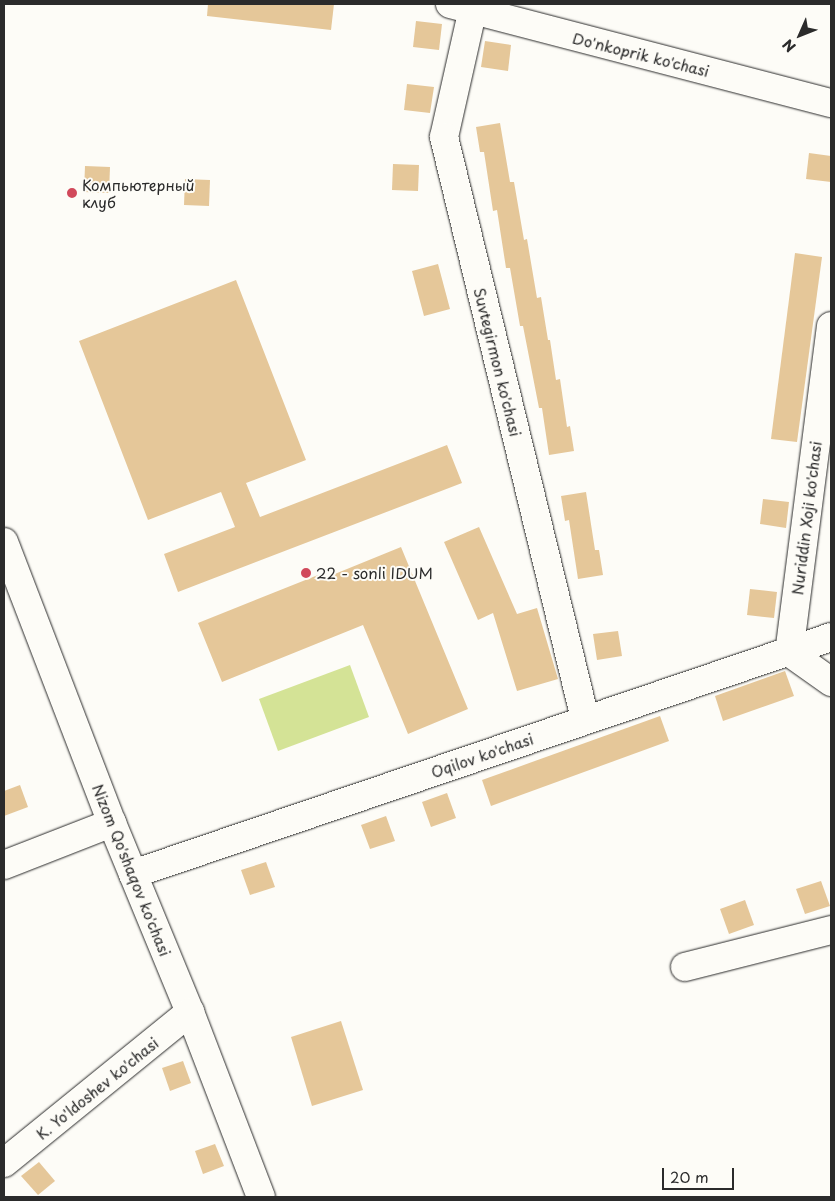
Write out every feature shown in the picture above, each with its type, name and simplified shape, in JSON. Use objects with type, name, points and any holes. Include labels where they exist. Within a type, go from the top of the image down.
[{"type":"street","name":"Do'nkoprik ko'chasi","points":[[466,6],[831,103]]},
{"type":"street","name":"Suvtegirmon ko'chasi","points":[[466,6],[444,137],[585,719]]},
{"type":"street","name":"Nuriddin Xoji ko'chasi","points":[[789,652],[831,326]]},
{"type":"street","name":"Nizom Qo'shaqov ko'chasi","points":[[4,542],[112,823],[190,1012],[261,1197]]},
{"type":"street","name":"Oqilov ko'chasi","points":[[133,874],[831,637]]},
{"type":"street","points":[[789,652],[831,682]]},
{"type":"street","points":[[4,865],[112,823]]},
{"type":"street","points":[[685,967],[831,930]]},
{"type":"street","name":"K. Yo'ldoshev ko'chasi","points":[[4,1163],[190,1012]]},
{"type":"green space","points":[[350,665],[369,717],[278,751],[259,699]]},
{"type":"building","points":[[208,4],[334,4],[331,30],[207,16]]},
{"type":"building","points":[[416,21],[442,24],[439,50],[413,47]]},
{"type":"building","points":[[485,41],[511,45],[508,71],[481,67]]},
{"type":"building","points":[[407,84],[434,87],[430,113],[404,110]]},
{"type":"building","points":[[500,123],[510,182],[514,182],[524,240],[527,239],[537,298],[541,297],[556,380],[560,379],[567,427],[570,426],[574,451],[549,455],[542,408],[539,408],[523,326],[520,326],[510,268],[506,268],[497,210],[493,211],[484,152],[480,152],[476,127]]},
{"type":"building","points":[[809,153],[831,156],[831,182],[806,179]]},
{"type":"building","points":[[393,164],[419,165],[418,191],[392,190]]},
{"type":"building","points":[[85,166],[110,167],[109,193],[84,192]]},
{"type":"building","points":[[185,179],[210,180],[209,206],[184,205]]},
{"type":"building","points":[[795,253],[822,257],[797,442],[771,439]]},
{"type":"building","points":[[438,264],[450,309],[424,316],[412,271]]},
{"type":"building","points":[[236,280],[306,460],[246,483],[260,517],[447,445],[462,483],[178,592],[164,554],[235,527],[221,492],[148,520],[79,341]]},
{"type":"building","points":[[586,492],[595,550],[599,550],[603,575],[578,579],[569,520],[565,521],[561,496]]},
{"type":"building","points":[[763,499],[789,502],[786,528],[760,524]]},
{"type":"building","points":[[479,527],[517,614],[537,608],[558,679],[517,691],[493,613],[478,620],[444,542]]},
{"type":"building","points":[[401,547],[468,709],[408,734],[363,625],[222,682],[198,623],[318,575],[320,580]]},
{"type":"building","points":[[750,589],[777,592],[774,618],[747,615]]},
{"type":"building","points":[[618,631],[622,656],[597,660],[593,634]]},
{"type":"building","points":[[785,671],[794,696],[723,721],[715,696]]},
{"type":"building","points":[[660,716],[669,741],[491,806],[482,780]]},
{"type":"building","points":[[20,785],[28,807],[4,816],[4,791]]},
{"type":"building","points":[[447,793],[456,818],[431,827],[422,802]]},
{"type":"building","points":[[386,816],[395,841],[370,849],[361,825]]},
{"type":"building","points":[[266,862],[275,887],[250,895],[241,870]]},
{"type":"building","points":[[821,881],[830,906],[805,914],[796,889]]},
{"type":"building","points":[[745,900],[754,925],[729,934],[720,909]]},
{"type":"building","points":[[341,1021],[363,1090],[312,1106],[291,1037]]},
{"type":"building","points":[[183,1061],[191,1083],[170,1091],[162,1068]]},
{"type":"building","points":[[215,1144],[224,1166],[203,1174],[195,1151]]},
{"type":"building","points":[[39,1162],[55,1181],[38,1195],[21,1176]]},
{"type":"place","name":"Компьютерный клуб","points":[[72,193]]},
{"type":"place","name":"22 - sonli IDUM","points":[[306,573]]}]
